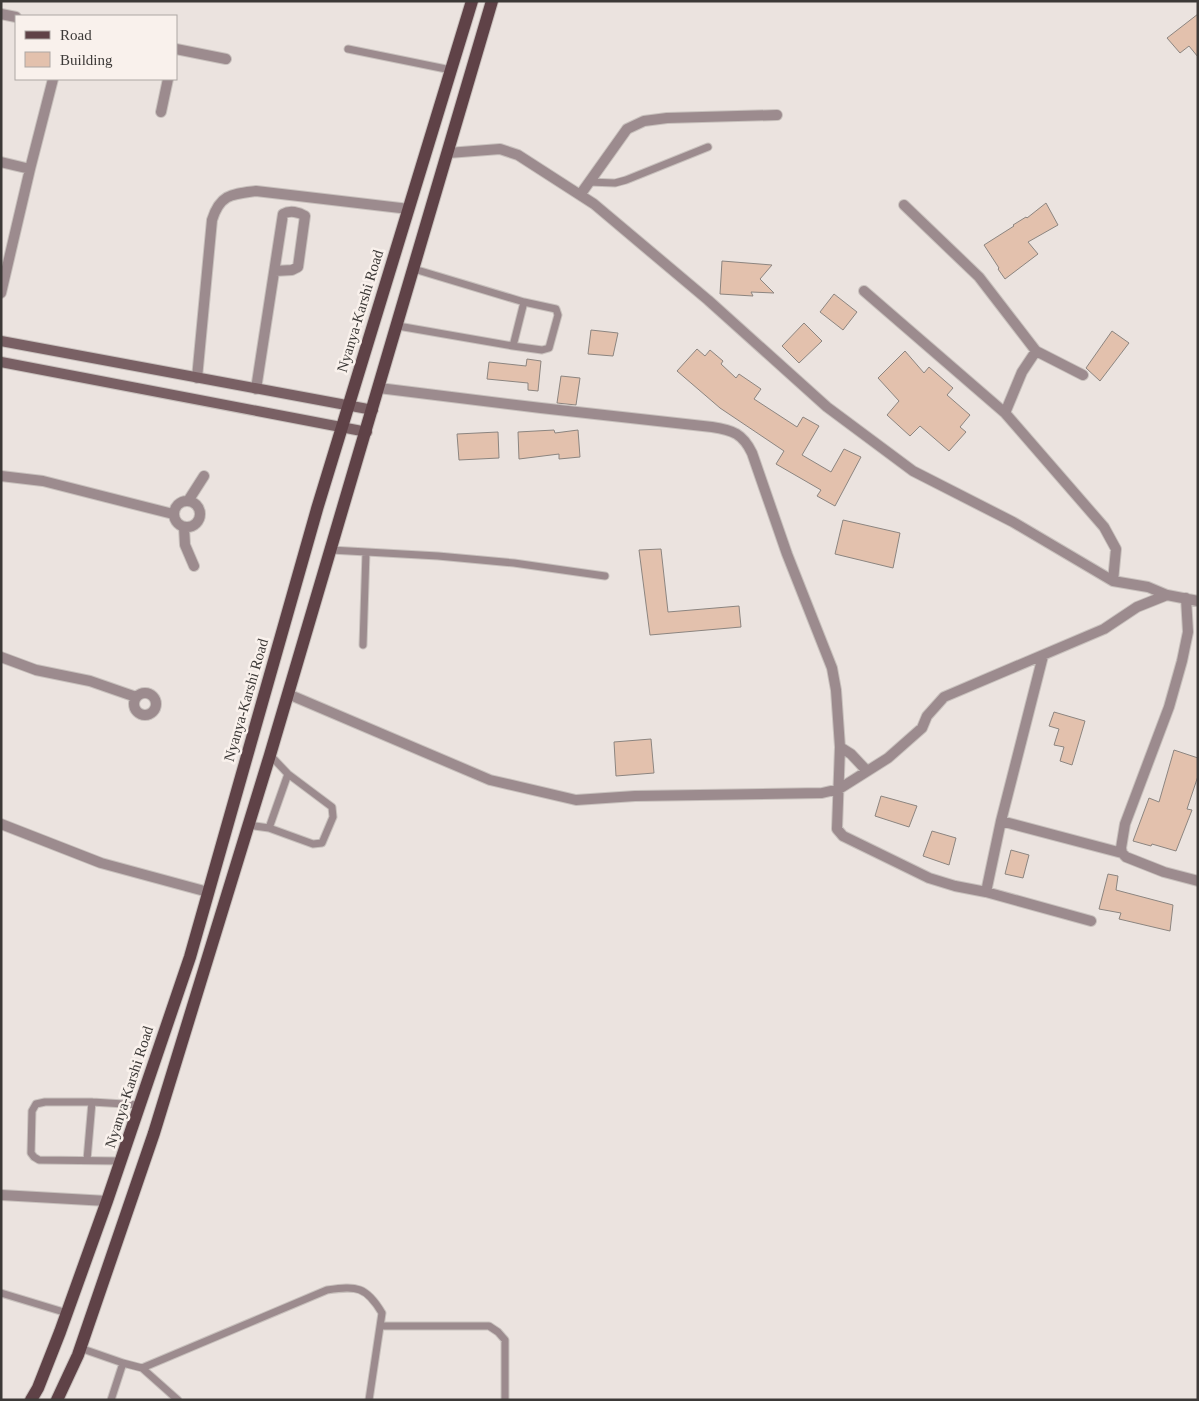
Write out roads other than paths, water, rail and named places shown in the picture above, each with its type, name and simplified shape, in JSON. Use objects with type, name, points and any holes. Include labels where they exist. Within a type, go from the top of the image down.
[{"type":"main road","name":"Nyanya-Karshi Road","points":[[31,1400],[38,1388],[67,1313],[122,1161],[190,957],[317,510],[472,1]]},
{"type":"main road","points":[[57,1400],[80,1348],[154,1133],[367,432],[492,1]]},
{"type":"main road","points":[[234,802],[253,808]]},
{"type":"street","points":[[1,14],[15,17]]},
{"type":"street","points":[[178,49],[226,59]]},
{"type":"street","points":[[1,293],[53,80]]},
{"type":"street","points":[[161,112],[168,80]]},
{"type":"street","points":[[580,195],[627,129],[644,121],[667,118],[777,115]]},
{"type":"street","points":[[448,153],[500,149],[518,155],[594,204],[708,300],[828,407],[913,471],[1013,522],[1112,581],[1148,587],[1167,595],[1198,601]]},
{"type":"street","points":[[1,162],[30,169]]},
{"type":"street","points":[[196,378],[212,220],[216,207],[222,200],[238,193],[256,191],[408,209]]},
{"type":"street","points":[[904,205],[979,277],[1036,351],[1083,375]]},
{"type":"street","points":[[256,389],[283,214],[287,211],[301,213],[306,216],[298,267],[292,270],[275,271]]},
{"type":"street","points":[[864,290],[1005,413],[1104,527],[1116,549],[1112,581]]},
{"type":"street","points":[[1,341],[372,410]]},
{"type":"street","points":[[1005,413],[1022,372],[1036,351]]},
{"type":"street","points":[[1,362],[367,432]]},
{"type":"street","points":[[379,388],[570,412],[712,427],[727,429],[737,434],[747,443],[752,454],[832,668],[836,690],[840,747],[838,829],[842,836],[888,860],[929,878],[1091,921]]},
{"type":"street","points":[[1,476],[43,481],[173,514]]},
{"type":"street","points":[[188,501],[204,476]]},
{"type":"street","points":[[188,501],[196,505],[200,517],[195,525],[184,528],[176,522],[173,514],[174,509],[180,503],[188,501]]},
{"type":"street","points":[[184,528],[185,546],[194,566]]},
{"type":"street","points":[[288,694],[490,780],[576,800],[635,796],[822,793],[839,789],[888,758],[922,728],[927,716],[944,697],[1104,629],[1137,607],[1167,595]]},
{"type":"street","points":[[1122,853],[1124,824],[1169,707],[1182,661],[1188,632],[1186,598]]},
{"type":"street","points":[[986,892],[1000,821],[1043,656]]},
{"type":"street","points":[[1,657],[36,670],[90,681],[136,697]]},
{"type":"street","points":[[840,747],[851,754],[867,770]]},
{"type":"street","points":[[1000,821],[1122,853],[1126,857],[1164,872],[1198,881]]},
{"type":"street","points":[[1,824],[101,862],[208,892]]},
{"type":"street","points":[[1,1195],[107,1201]]},
{"type":"lane","points":[[348,49],[451,70]]},
{"type":"lane","points":[[589,182],[615,183],[626,180],[708,147]]},
{"type":"lane","points":[[398,326],[513,346],[542,350],[549,348],[558,315],[556,309],[524,302],[414,269]]},
{"type":"lane","points":[[513,346],[524,302]]},
{"type":"lane","points":[[331,550],[438,556],[514,563],[605,576]]},
{"type":"lane","points":[[363,645],[366,552]]},
{"type":"lane","points":[[248,825],[269,828],[313,844],[322,843],[333,817],[332,807],[288,774],[270,755]]},
{"type":"lane","points":[[269,828],[288,774]]},
{"type":"lane","points":[[122,1161],[39,1160],[31,1153],[32,1111],[36,1104],[45,1102],[140,1105]]},
{"type":"lane","points":[[87,1160],[92,1102]]},
{"type":"lane","points":[[142,1368],[327,1290],[348,1287],[365,1291],[375,1301],[382,1313],[369,1400]]},
{"type":"lane","points":[[1,1294],[67,1313]]},
{"type":"lane","points":[[381,1326],[489,1326],[505,1340],[505,1400]]},
{"type":"lane","points":[[80,1348],[142,1368],[178,1400]]},
{"type":"lane","points":[[111,1400],[123,1363]]}]
